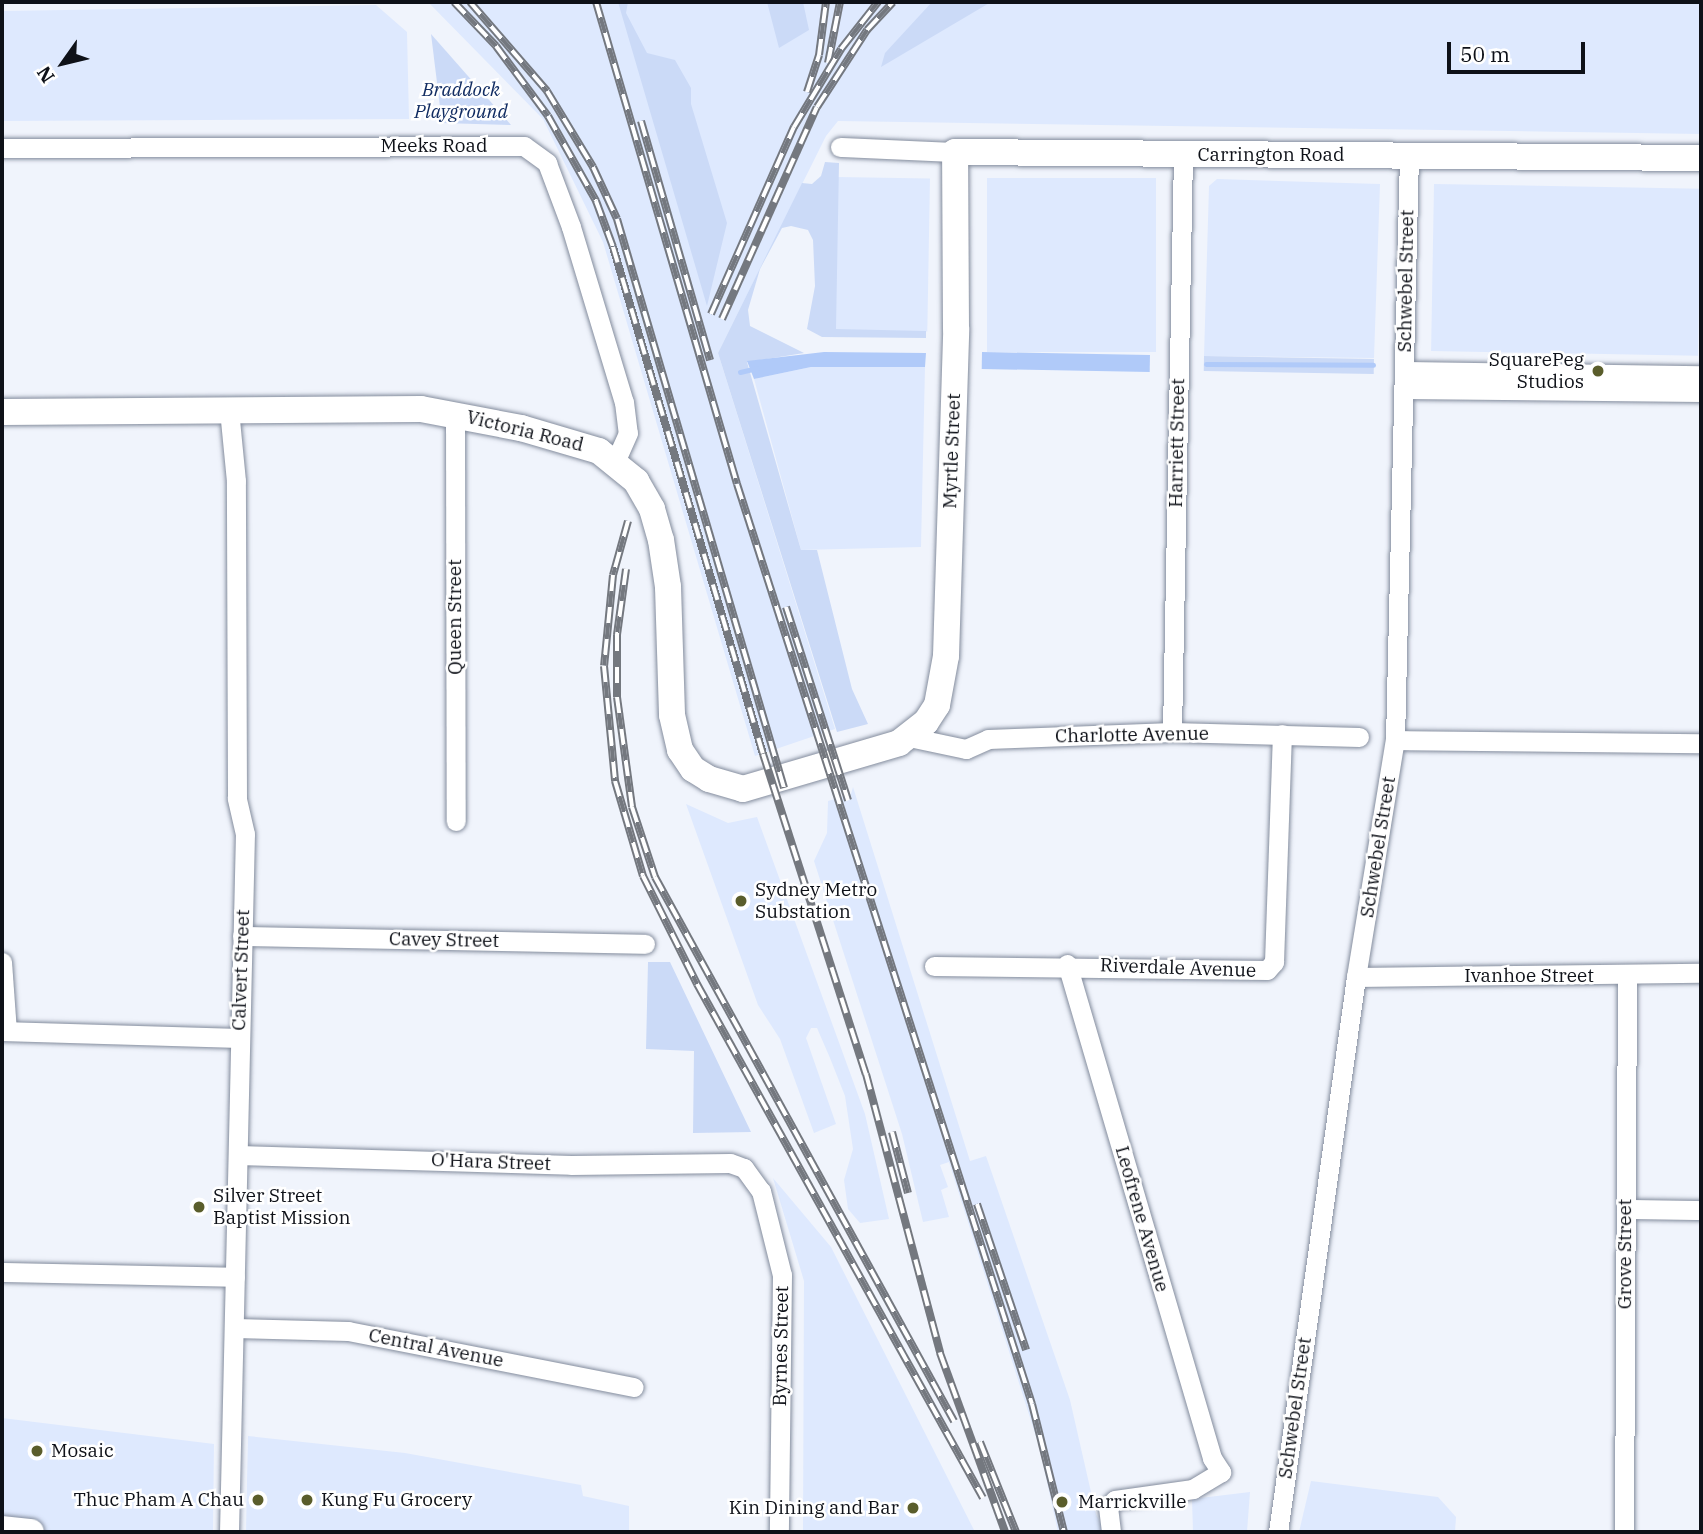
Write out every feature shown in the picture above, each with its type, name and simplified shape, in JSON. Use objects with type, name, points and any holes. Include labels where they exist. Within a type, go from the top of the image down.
[{"type":"street","name":"Meeks Road","points":[[2,148],[425,144],[531,150],[547,163],[572,227],[624,402],[628,433],[615,462]]},
{"type":"street","name":"Carrington Road","points":[[840,147],[955,152],[1701,158]]},
{"type":"street","name":"Myrtle Street","points":[[909,737],[926,722],[944,684],[956,329],[955,152]]},
{"type":"street","name":"Harriett Street","points":[[1172,732],[1183,154]]},
{"type":"street","name":"Schwebel Street","points":[[1278,1532],[1356,977],[1395,740],[1409,156]]},
{"type":"street","points":[[1405,380],[1701,375]]},
{"type":"street","points":[[1405,380],[1701,392]]},
{"type":"street","name":"Victoria Road","points":[[2,412],[229,409],[455,413],[581,444],[615,462],[645,495],[661,540],[668,587],[674,733],[693,769],[725,786],[743,789],[909,737]]},
{"type":"street","name":"Calvert Street","points":[[229,409],[236,481],[237,798],[245,834],[229,1532]]},
{"type":"street","name":"Queen Street","points":[[455,413],[456,821]]},
{"type":"street","name":"Charlotte Avenue","points":[[909,737],[965,750],[988,739],[1172,732],[1359,737]]},
{"type":"street","name":"Riverdale Avenue","points":[[934,965],[1067,964],[1267,970],[1274,962],[1282,734]]},
{"type":"street","points":[[1395,740],[1701,743]]},
{"type":"street","name":"Cavey Street","points":[[243,936],[645,944]]},
{"type":"street","points":[[2,962],[4,1031],[239,1038]]},
{"type":"street","name":"Leofrene Avenue","points":[[1067,964],[1212,1458],[1221,1472],[1193,1489],[1115,1500],[1108,1507],[1111,1532]]},
{"type":"street","name":"Ivanhoe Street","points":[[1356,977],[1701,973]]},
{"type":"street","name":"Grove Street","points":[[1624,1532],[1627,975]]},
{"type":"street","name":"O'Hara Street","points":[[238,1155],[571,1165],[730,1163],[744,1168]]},
{"type":"street","name":"Byrnes Street","points":[[744,1168],[761,1191],[782,1275],[779,1532]]},
{"type":"street","points":[[1626,1209],[1701,1210]]},
{"type":"street","points":[[2,1272],[235,1277]]},
{"type":"street","name":"Central Avenue","points":[[235,1328],[348,1331],[634,1387]]},
{"type":"street","points":[[2,1529],[31,1532]]},
{"type":"shaded area","points":[[428,2],[1701,2],[1701,134],[838,121],[826,136],[718,353],[835,729],[755,756],[603,242],[543,119]]},
{"type":"shaded area","points":[[376,5],[407,32],[409,119],[2,121],[2,11]]},
{"type":"shaded area","points":[[837,177],[930,179],[927,332],[834,330]]},
{"type":"shaded area","points":[[987,178],[1156,178],[1156,352],[987,352]]},
{"type":"shaded area","points":[[1217,179],[1380,184],[1374,358],[1204,356],[1209,186]]},
{"type":"shaded area","points":[[1434,184],[1701,189],[1698,356],[1431,351]]},
{"type":"shaded area","points":[[824,352],[926,353],[925,367],[811,367],[754,379],[747,361]]},
{"type":"shaded area","points":[[982,352],[1150,355],[1150,372],[982,369]]},
{"type":"shaded area","points":[[811,367],[925,367],[921,547],[801,550],[754,379]]},
{"type":"shaded area","points":[[853,787],[970,1161],[986,1156],[1070,1400],[1096,1514],[1105,1532],[1058,1532],[1039,1446],[949,1162],[940,1165],[948,1187],[941,1190],[949,1217],[923,1222],[902,1134],[814,861],[827,833],[828,801],[851,794]]},
{"type":"shaded area","points":[[686,804],[728,823],[757,817],[865,1114],[889,1219],[860,1223],[848,1209],[844,1180],[853,1149],[845,1096],[830,1058],[817,1028],[811,1028],[806,1038],[836,1124],[814,1133],[780,1039],[758,1005]]},
{"type":"shaded area","points":[[773,1178],[831,1247],[975,1532],[803,1532],[804,1281]]},
{"type":"shaded area","points":[[2,1418],[214,1444],[213,1532],[2,1532]]},
{"type":"shaded area","points":[[248,1436],[405,1453],[581,1485],[583,1496],[629,1506],[629,1532],[246,1532]]},
{"type":"shaded area","points":[[1311,1481],[1438,1497],[1456,1517],[1455,1532],[1299,1532]]},
{"type":"shaded area","points":[[1250,1492],[1247,1532],[1193,1532],[1192,1499]]},
{"type":"green space","points":[[618,2],[628,2],[626,13],[647,53],[675,60],[691,88],[691,104],[727,223],[707,306]]},
{"type":"green space","points":[[767,2],[803,2],[809,30],[779,48]]},
{"type":"green space","points":[[932,2],[991,2],[881,67],[885,53]]},
{"type":"green space","name":"Braddock Playground","points":[[431,34],[511,125],[442,123]]},
{"type":"green space","points":[[825,162],[839,163],[836,329],[926,331],[926,338],[822,337],[807,329],[815,286],[813,240],[808,230],[791,226],[782,228],[760,269],[748,310],[750,326],[804,353],[747,362],[801,550],[817,550],[852,689],[868,724],[837,732],[718,353],[802,183],[812,184],[821,176]]},
{"type":"green space","points":[[1204,356],[1374,359],[1374,374],[1204,371]]},
{"type":"green space","points":[[648,962],[670,962],[751,1132],[693,1133],[694,1051],[646,1049]]},
{"type":"waterway","points":[[1206,364],[1373,365]]},
{"type":"waterway","points":[[740,372],[757,368]]},
{"type":"railway","points":[[454,2],[496,46],[548,116],[596,201],[613,247],[763,754],[866,1074],[940,1353],[1005,1532]]},
{"type":"railway","points":[[470,2],[547,91],[593,167],[617,219],[784,788]]},
{"type":"railway","points":[[596,2],[737,484],[1032,1404],[1064,1532]]},
{"type":"railway","points":[[807,92],[819,55],[826,2]]},
{"type":"railway","points":[[828,63],[840,2]]},
{"type":"railway","points":[[711,314],[794,127],[841,49],[878,2]]},
{"type":"railway","points":[[722,319],[817,107],[867,30],[893,2]]},
{"type":"railway","points":[[641,121],[710,360]]},
{"type":"railway","points":[[628,521],[613,575],[604,666],[615,781],[643,876],[697,984],[983,1498]]},
{"type":"railway","points":[[626,569],[617,635],[617,697],[632,807],[655,877],[954,1421]]},
{"type":"railway","points":[[786,607],[848,800]]},
{"type":"railway","points":[[892,1132],[908,1193]]},
{"type":"railway","points":[[977,1204],[1026,1350]]},
{"type":"railway","points":[[980,1442],[1016,1532]]},
{"type":"place","name":"SquarePeg Studios","points":[[1598,371]]},
{"type":"place","name":"Sydney Metro Substation","points":[[741,901]]},
{"type":"place","name":"Silver Street Baptist Mission","points":[[199,1207]]},
{"type":"place","name":"Mosaic","points":[[37,1451]]},
{"type":"place","name":"Thuc Pham A Chau","points":[[258,1500]]},
{"type":"place","name":"Kung Fu Grocery","points":[[307,1500]]},
{"type":"place","name":"Marrickville","points":[[1062,1502]]},
{"type":"place","name":"Kin Dining and Bar","points":[[913,1508]]}]
